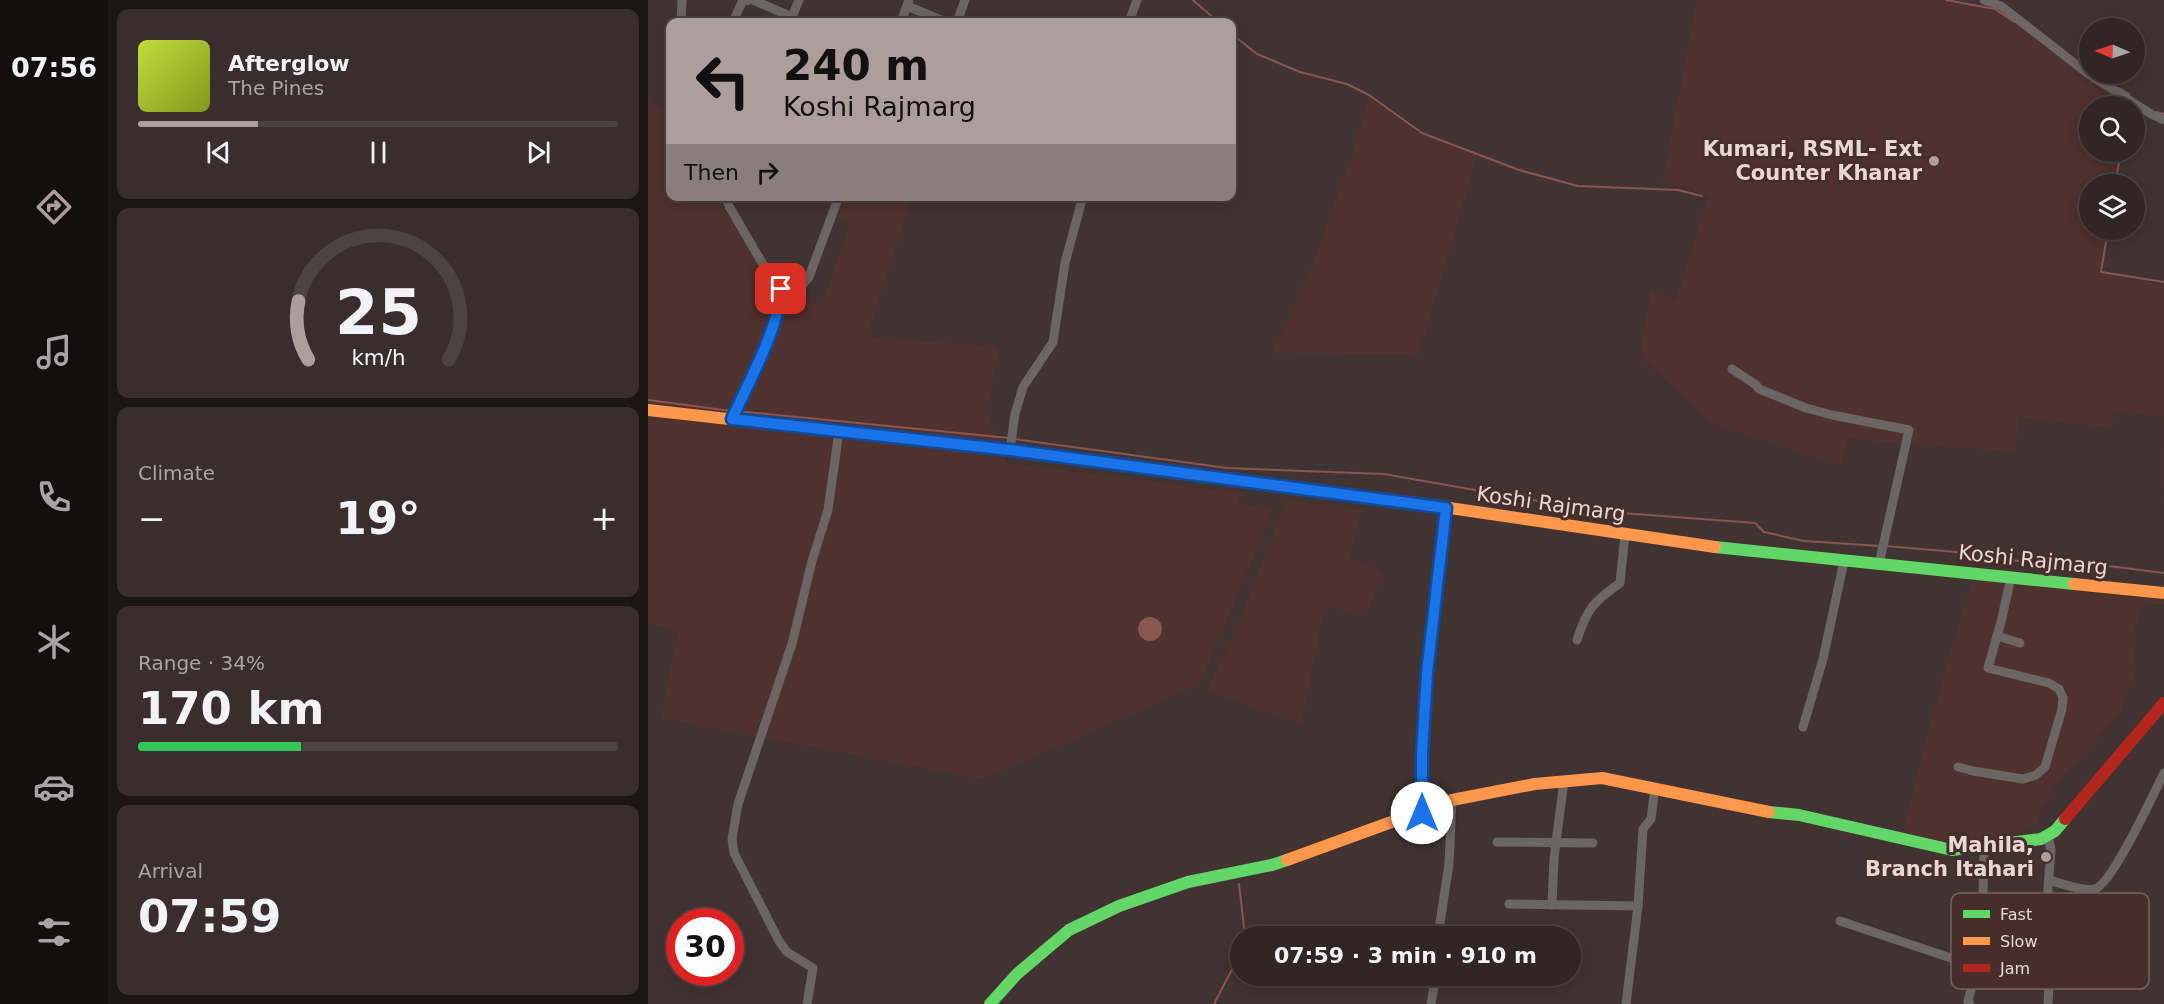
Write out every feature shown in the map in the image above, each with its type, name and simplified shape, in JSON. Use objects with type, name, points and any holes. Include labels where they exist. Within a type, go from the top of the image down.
[{"type":"main road","name":"Koshi Rajmarg","points":[[648,410],[1011,447],[1751,552],[2164,593]]},
{"type":"main road","points":[[990,1004],[1017,974],[1069,930],[1119,906],[1188,882],[1272,865],[1422,813],[1452,800],[1535,784],[1602,778],[1760,811],[1799,815],[1952,850],[2041,839],[2055,831],[2164,703]]},
{"type":"street","points":[[681,18],[682,0]]},
{"type":"street","points":[[735,18],[746,0],[786,18]]},
{"type":"street","points":[[791,18],[799,0]]},
{"type":"street","points":[[958,18],[965,0]]},
{"type":"street","points":[[1130,18],[1137,0]]},
{"type":"street","points":[[1984,0],[2001,6],[2087,73],[2164,120]]},
{"type":"street","points":[[902,18],[908,3],[938,18]]},
{"type":"street","points":[[727,201],[774,283],[781,289]]},
{"type":"street","points":[[781,289],[804,283],[809,277],[837,201]]},
{"type":"street","points":[[1011,447],[1023,387],[1053,342],[1065,263],[1082,201]]},
{"type":"street","points":[[732,419],[774,323],[780,306],[781,289]]},
{"type":"street","points":[[1732,369],[1759,389],[1806,408],[1909,430],[1879,564]]},
{"type":"street","points":[[807,1004],[813,968],[788,952],[779,941],[734,853],[732,838],[738,804],[792,644],[812,561],[828,510],[839,431]]},
{"type":"street","points":[[1422,813],[1422,753],[1427,673],[1446,508]]},
{"type":"street","points":[[1577,640],[1585,614],[1601,596],[1620,582],[1625,535]]},
{"type":"street","points":[[1803,727],[1823,659],[1844,561]]},
{"type":"street","points":[[1958,766],[2023,778],[2036,775],[2045,768],[2062,709],[2063,698],[2059,689],[2049,683],[1988,668],[2011,577]]},
{"type":"street","points":[[1997,636],[2020,642]]},
{"type":"street","points":[[2049,880],[2091,890],[2101,885],[2115,868],[2164,773]]},
{"type":"street","points":[[1552,905],[1556,844],[1564,781]]},
{"type":"street","points":[[1626,1004],[1638,906],[1643,829],[1651,819],[1655,788]]},
{"type":"street","points":[[1440,926],[1449,864],[1452,800]]},
{"type":"street","points":[[2048,836],[2051,850],[2048,893]]},
{"type":"street","points":[[1497,842],[1593,843]]},
{"type":"street","points":[[1983,893],[1984,846]]},
{"type":"street","points":[[1509,904],[1638,906]]},
{"type":"street","points":[[1840,921],[1951,958]]},
{"type":"street","points":[[1431,1004],[1434,986]]},
{"type":"street","points":[[1970,1004],[1968,1001],[1972,989]]},
{"type":"street","points":[[2048,1004],[2049,989]]},
{"type":"shaded area","points":[[1697,0],[1943,0],[1995,9],[2079,68],[2079,84],[2100,84],[2116,96],[2079,96],[2079,162],[2119,162],[2117,174],[2079,174],[2079,240],[2106,240],[2101,274],[2164,284],[2164,562],[2163,417],[2114,411],[2112,428],[2018,417],[2016,452],[1848,438],[1842,466],[1708,422],[1640,356],[1650,291],[1676,300],[1708,196],[1662,181]]},
{"type":"shaded area","points":[[1369,95],[1422,133],[1478,153],[1419,355],[1271,353],[1314,260],[1354,149]]},
{"type":"shaded area","points":[[648,102],[666,108],[666,201],[721,201],[725,211],[781,289],[822,304],[850,223],[835,216],[840,201],[855,203],[856,201],[911,201],[867,337],[999,347],[987,412],[1007,463],[1241,493],[1238,504],[1274,509],[1200,684],[982,779],[661,718],[678,630],[648,624]]},
{"type":"shaded area","points":[[1286,500],[1362,510],[1350,557],[1383,572],[1366,616],[1325,605],[1302,723],[1207,691],[1244,609]]},
{"type":"shaded area","points":[[1972,579],[2164,601],[2164,604],[2144,605],[2131,638],[2137,671],[2119,715],[2061,778],[2038,815],[2039,824],[2015,834],[1939,842],[1903,832],[1941,683]]},
{"type":"shaded area","points":[[1150,617],[1159,620],[1162,629],[1159,638],[1150,641],[1141,638],[1138,629],[1141,620]]},
{"type":"waterway","points":[[1193,0],[1213,18]]},
{"type":"waterway","points":[[1946,0],[1995,9],[2014,22]]},
{"type":"waterway","points":[[1236,37],[1257,54],[1300,72],[1347,84],[1369,95],[1422,133],[1519,170],[1578,186],[1678,190],[1702,196]]},
{"type":"waterway","points":[[2118,88],[2129,94]]},
{"type":"waterway","points":[[2157,112],[2164,114]]},
{"type":"waterway","points":[[2117,174],[2119,162]]},
{"type":"waterway","points":[[2106,240],[2101,272],[2164,282]]},
{"type":"waterway","points":[[648,400],[731,411]]},
{"type":"waterway","points":[[737,411],[1009,438]]},
{"type":"waterway","points":[[1015,439],[1227,468],[1384,474],[1595,511],[1755,523],[1764,532],[1804,541],[1880,546]]},
{"type":"waterway","points":[[1885,546],[1968,553],[2038,564],[2077,562],[2164,573]]},
{"type":"waterway","points":[[1239,884],[1244,926]]},
{"type":"waterway","points":[[1214,1004],[1230,973]]},
{"type":"traffic: fast","points":[[1715,547],[2074,584]]},
{"type":"traffic: fast","points":[[1769,812],[1799,815],[1952,850],[2041,839],[2055,831],[2065,819]]},
{"type":"traffic: fast","points":[[990,1004],[1017,974],[1069,930],[1119,906],[1188,882],[1287,860]]},
{"type":"traffic: slow","points":[[648,410],[980,447]]},
{"type":"traffic: slow","points":[[1402,501],[1715,547]]},
{"type":"traffic: slow","points":[[2074,584],[2164,593]]},
{"type":"traffic: slow","points":[[1287,860],[1452,800],[1535,784],[1602,778],[1769,812]]},
{"type":"traffic: jam","points":[[980,447],[1402,501]]},
{"type":"traffic: jam","points":[[2065,819],[2164,703]]},
{"type":"place","name":"Kumari, RSML- Ext Counter Khanar","points":[[1934,161]]},
{"type":"place","name":"Mahila, Branch Itahari","points":[[2046,857]]},
{"type":"route","points":[[781,289],[780,306],[774,323],[732,419],[1010,450],[1446,508],[1427,673],[1422,753],[1422,813]]}]
